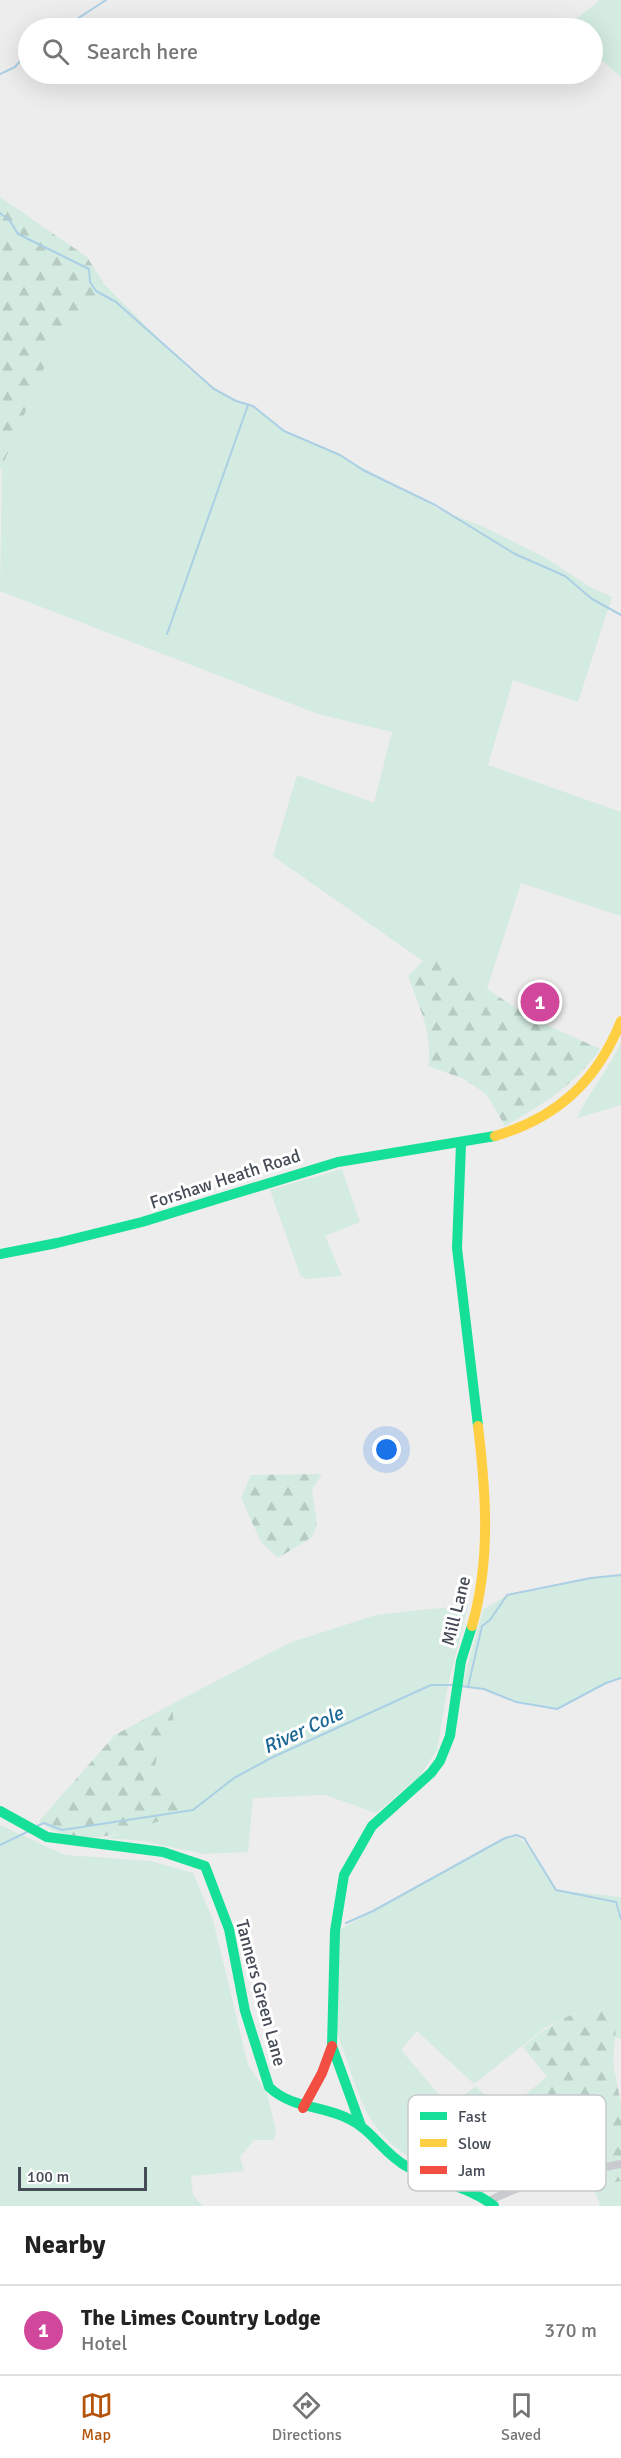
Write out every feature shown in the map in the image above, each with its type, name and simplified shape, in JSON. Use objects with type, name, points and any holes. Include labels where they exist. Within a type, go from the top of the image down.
[{"type":"street","name":"Forshaw Heath Road","points":[[0,1254],[97,1236],[339,1162],[461,1144],[524,1126],[566,1102],[590,1078],[607,1053],[621,1022]]},
{"type":"street","name":"Mill Lane","points":[[303,2108],[322,2073],[332,2046],[335,1931],[344,1875],[372,1826],[440,1761],[450,1736],[461,1661],[478,1604],[486,1542],[485,1484],[457,1248],[461,1144]]},
{"type":"street","name":"Tanners Green Lane","points":[[0,1811],[47,1837],[163,1852],[205,1866],[229,1929],[245,2011],[269,2087],[278,2097],[303,2108],[342,2115],[361,2126],[408,2168]]},
{"type":"street","name":"Mill Lane","points":[[332,2046],[361,2126]]},
{"type":"street","points":[[606,2167],[621,2164]]},
{"type":"street","name":"Tanners Green Lane","points":[[461,2191],[491,2204]]},
{"type":"street","points":[[491,2204],[502,2194],[513,2191]]},
{"type":"green space","points":[[600,0],[621,0],[621,77],[603,62],[603,18],[578,18]]},
{"type":"green space","points":[[0,197],[87,257],[105,285],[57,337],[0,471]]},
{"type":"green space","points":[[105,285],[189,369],[219,393],[253,406],[284,431],[340,455],[442,511],[482,526],[544,557],[590,587],[612,597],[578,702],[513,680],[488,765],[621,812],[621,916],[521,883],[487,989],[441,958],[423,961],[273,856],[297,775],[374,803],[392,732],[318,714],[0,591],[2,462],[57,337]]},
{"type":"green space","points":[[441,958],[529,1017],[600,1049],[569,1084],[545,1102],[505,1126],[487,1095],[464,1079],[428,1066],[427,1031],[408,976],[423,961]]},
{"type":"green space","points":[[621,1042],[621,1105],[577,1118],[611,1062]]},
{"type":"green space","points":[[342,1169],[360,1222],[325,1236],[342,1276],[307,1279],[301,1277],[270,1190]]},
{"type":"green space","points":[[322,1474],[312,1489],[317,1524],[312,1537],[278,1558],[261,1542],[241,1498],[251,1475]]},
{"type":"green space","points":[[621,1575],[621,1678],[606,1683],[557,1709],[516,1702],[484,1689],[462,1686],[483,1610],[507,1595],[591,1578]]},
{"type":"green space","points":[[468,1605],[448,1685],[437,1750],[419,1777],[376,1813],[325,1795],[253,1798],[248,1852],[204,1854],[143,1841],[107,1838],[185,1811],[173,1789],[154,1772],[157,1756],[174,1727],[172,1704],[289,1643],[376,1615]]},
{"type":"green space","points":[[172,1704],[174,1727],[157,1756],[154,1772],[173,1789],[186,1811],[131,1830],[93,1837],[74,1836],[56,1831],[39,1821],[115,1735]]},
{"type":"green space","points":[[0,1825],[65,1855],[151,1861],[193,1873],[213,1920],[248,2065],[267,2093],[276,2131],[274,2140],[254,2140],[240,2157],[244,2171],[191,2176],[193,2195],[203,2206],[0,2206]]},
{"type":"green space","points":[[517,1837],[525,1843],[556,1890],[621,1897],[621,2039],[615,2037],[615,2026],[602,2004],[577,2012],[546,2027],[474,2084],[417,2031],[401,2050],[440,2095],[408,2095],[408,2156],[386,2139],[365,2109],[339,2039],[336,2027],[336,1999],[339,1930],[505,1838]]},
{"type":"green space","points":[[602,2004],[616,2026],[613,2063],[621,2104],[621,2181],[606,2183],[606,2095],[525,2095],[547,2077],[523,2047],[542,2032],[579,2012]]},
{"type":"green space","points":[[476,2086],[484,2095],[464,2095]]},
{"type":"green space","points":[[621,2181],[621,2206],[598,2206],[600,2204],[594,2191],[606,2191],[606,2184]]},
{"type":"waterway","points":[[79,18],[106,0]]},
{"type":"waterway","points":[[0,74],[18,64]]},
{"type":"waterway","points":[[0,213],[10,221],[18,234],[89,269],[90,282],[96,291],[116,302],[214,389],[236,401],[253,406],[284,431],[340,455],[363,470],[435,505],[515,554],[565,576],[592,599],[621,615]]},
{"type":"waterway","points":[[167,634],[248,405]]},
{"type":"waterway","points":[[468,1687],[482,1626],[490,1620],[507,1595],[591,1578],[621,1575]]},
{"type":"waterway","name":"River Cole","points":[[460,1686],[484,1689],[516,1702],[557,1709],[606,1683],[621,1678]]},
{"type":"waterway","name":"River Cole","points":[[37,1826],[44,1823],[62,1830],[193,1810],[234,1778],[271,1758],[431,1685],[454,1685]]},
{"type":"waterway","name":"River Cole","points":[[0,1845],[27,1832]]},
{"type":"waterway","points":[[346,1923],[373,1911],[505,1838],[516,1835],[524,1838],[556,1890],[616,1902],[621,1919]]},
{"type":"traffic: fast","points":[[0,1254],[142,1222],[338,1162],[495,1136]]},
{"type":"traffic: fast","points":[[461,1144],[457,1248],[478,1426]]},
{"type":"traffic: fast","points":[[361,2126],[332,2046],[335,1931],[344,1875],[372,1826],[431,1773],[440,1761],[450,1736],[461,1661],[472,1626]]},
{"type":"traffic: fast","points":[[0,1811],[47,1837],[163,1852],[205,1866],[229,1929],[245,2011],[269,2087],[287,2099],[349,2119],[365,2129],[391,2155],[408,2167]]},
{"type":"traffic: fast","points":[[468,2191],[494,2206]]},
{"type":"traffic: slow","points":[[495,1136],[537,1119],[556,1108],[572,1094],[600,1062],[621,1021]]},
{"type":"traffic: slow","points":[[472,1626],[482,1576],[485,1526],[478,1426]]},
{"type":"traffic: jam","points":[[303,2108],[322,2073],[332,2046]]},
{"type":"place","name":"The Limes Country Lodge","points":[[540,1002]]}]
